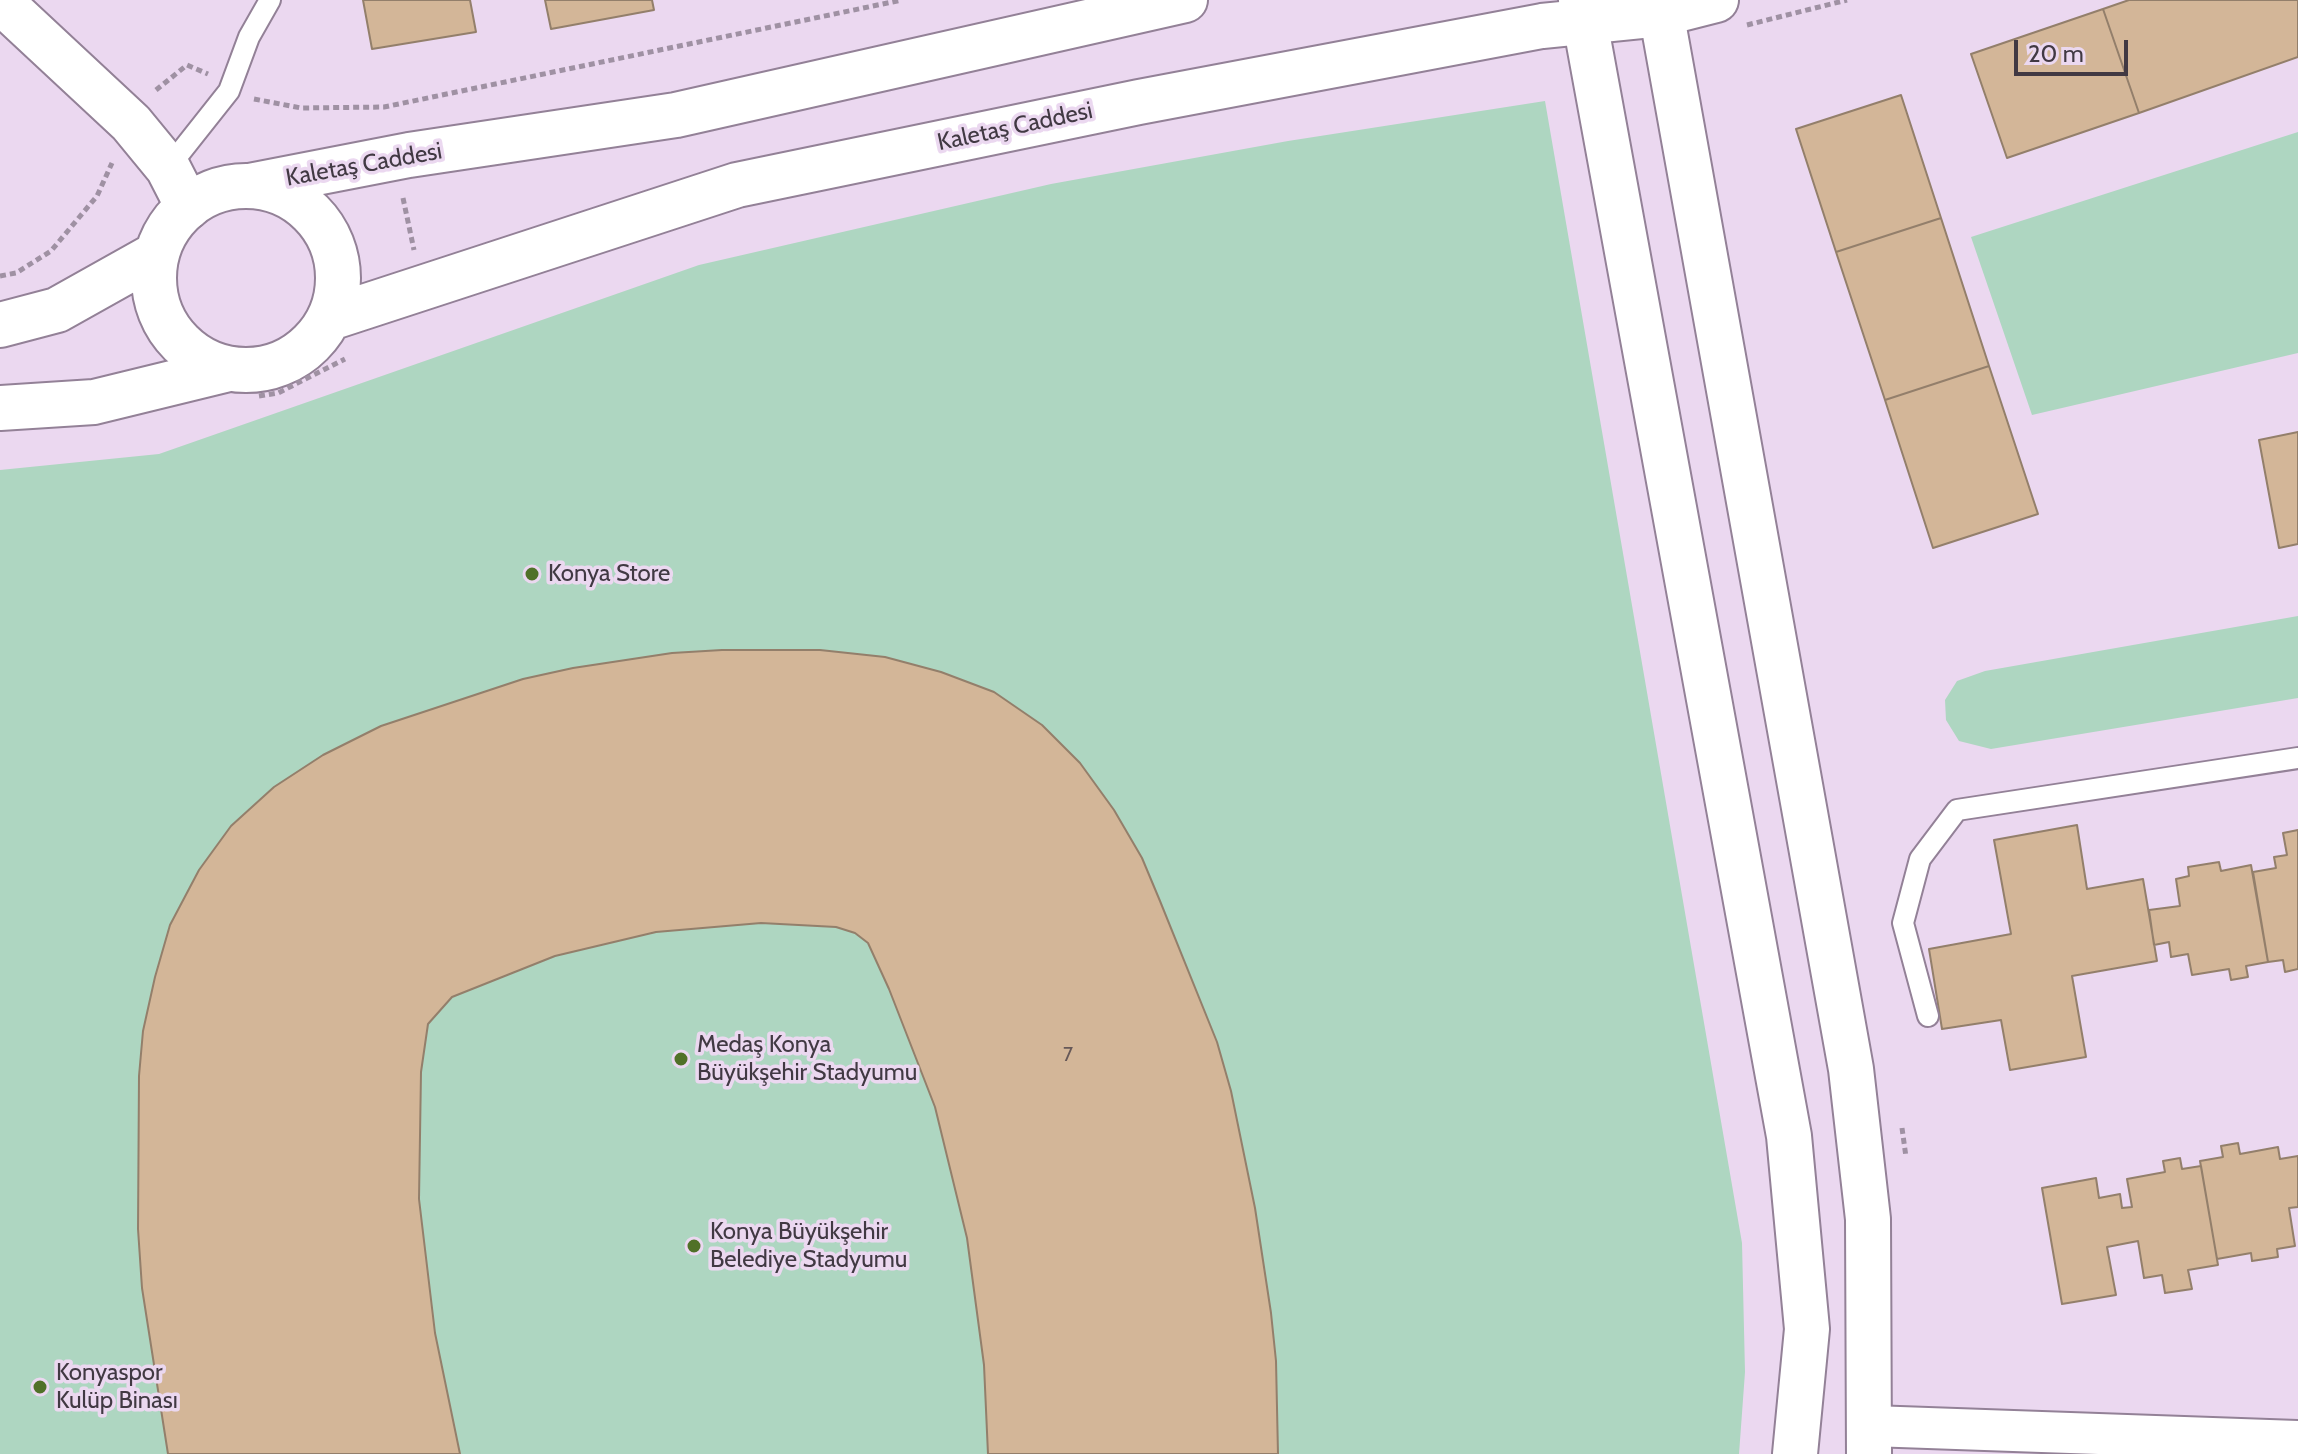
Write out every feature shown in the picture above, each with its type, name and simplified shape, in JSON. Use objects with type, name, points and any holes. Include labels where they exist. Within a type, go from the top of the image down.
[{"type":"main road","name":"Kaletaş Caddesi","points":[[249,186],[395,157],[676,115],[1185,0]]},
{"type":"main road","points":[[0,1],[131,123],[168,168],[188,207]]},
{"type":"main road","name":"Kaletaş Caddesi","points":[[330,318],[737,185],[1583,11],[1660,7],[1730,13]]},
{"type":"main road","points":[[1660,7],[1851,1069],[1868,1219],[1870,1440]]},
{"type":"main road","points":[[1583,11],[1789,1136],[1807,1329],[1795,1454]]},
{"type":"main road","points":[[0,408],[94,402],[238,384],[259,370],[288,360],[313,343],[330,318],[338,288],[336,258],[325,230],[305,208],[279,192],[249,186],[224,189],[188,207],[173,221],[157,254],[153,284],[160,313],[176,340],[238,384]]},
{"type":"main road","points":[[0,325],[57,310],[157,254]]},
{"type":"street","points":[[1870,1440],[2298,1441]]},
{"type":"lane","points":[[168,168],[229,91],[249,37],[270,0]]},
{"type":"lane","points":[[1928,1016],[1903,923],[1920,859],[1957,810],[2298,758]]},
{"type":"path","points":[[0,276],[16,273],[51,251],[72,229],[97,196],[131,123],[150,95],[187,65],[206,72],[229,91],[301,108],[384,107],[902,0]]},
{"type":"path","points":[[1730,13],[1847,0]]},
{"type":"path","points":[[384,107],[421,289]]},
{"type":"path","points":[[238,384],[278,393],[356,353]]},
{"type":"green space","points":[[1545,101],[1742,1243],[1745,1372],[1739,1454],[0,1454],[0,470],[159,454],[699,265],[1051,184],[1288,141]]},
{"type":"green space","points":[[2298,132],[2298,353],[2032,415],[1971,237]]},
{"type":"green space","points":[[2298,616],[2298,698],[1991,749],[1959,741],[1946,720],[1945,700],[1957,681],[1985,671]]},
{"type":"building","points":[[363,0],[470,0],[476,32],[372,49]]},
{"type":"building","points":[[545,0],[652,0],[654,10],[551,29]]},
{"type":"building","points":[[2129,0],[2298,0],[2298,57],[2139,113],[2103,9]]},
{"type":"building","points":[[2103,9],[2139,113],[2007,158],[1971,54]]},
{"type":"building","points":[[1901,95],[1941,218],[1836,252],[1796,129]]},
{"type":"building","points":[[1941,218],[1989,366],[1885,400],[1836,252]]},
{"type":"building","points":[[1989,366],[2038,514],[1933,548],[1885,400]]},
{"type":"building","points":[[2298,432],[2298,544],[2279,548],[2259,440]]},
{"type":"building","name":"Medaş Konya Büyükşehir Stadyumu","points":[[820,650],[885,657],[941,672],[994,692],[1042,725],[1080,763],[1114,810],[1142,858],[1160,901],[1217,1042],[1231,1091],[1255,1208],[1271,1313],[1276,1361],[1278,1454],[988,1454],[984,1365],[967,1238],[935,1107],[889,989],[868,943],[855,933],[836,927],[761,923],[656,932],[555,956],[452,997],[428,1024],[421,1072],[419,1199],[435,1333],[460,1454],[168,1454],[142,1288],[138,1229],[139,1076],[143,1031],[170,925],[199,870],[231,826],[274,787],[323,755],[381,726],[523,679],[672,653]]},
{"type":"building","points":[[2077,825],[2087,889],[2143,879],[2157,961],[2072,976],[2086,1057],[2010,1070],[2001,1020],[1942,1029],[1929,949],[2011,934],[1994,840]]},
{"type":"building","points":[[2298,830],[2298,969],[2285,972],[2283,960],[2268,962],[2253,872],[2276,868],[2274,857],[2287,855],[2283,833]]},
{"type":"building","points":[[2219,862],[2221,871],[2251,865],[2268,962],[2246,966],[2248,977],[2231,980],[2229,969],[2192,975],[2188,954],[2171,957],[2169,942],[2154,945],[2149,910],[2180,906],[2176,879],[2189,876],[2188,867]]},
{"type":"building","points":[[2238,1143],[2240,1154],[2278,1147],[2280,1159],[2298,1156],[2298,1207],[2289,1208],[2295,1246],[2277,1249],[2278,1257],[2252,1261],[2251,1253],[2217,1259],[2200,1161],[2223,1157],[2221,1146]]},
{"type":"building","points":[[2180,1158],[2182,1169],[2201,1166],[2218,1265],[2188,1270],[2192,1289],[2165,1293],[2162,1275],[2144,1278],[2138,1241],[2107,1247],[2116,1295],[2062,1304],[2042,1188],[2096,1178],[2099,1198],[2120,1194],[2122,1208],[2132,1207],[2127,1179],[2165,1172],[2163,1161]]},
{"type":"place","name":"Konya Store","points":[[532,574]]},
{"type":"place","name":"Medaş Konya Büyükşehir Stadyumu","points":[[681,1059]]},
{"type":"place","name":"Konya Büyükşehir Belediye Stadyumu","points":[[694,1246]]},
{"type":"place","name":"Konyaspor Kulüp Binası","points":[[40,1387]]}]
